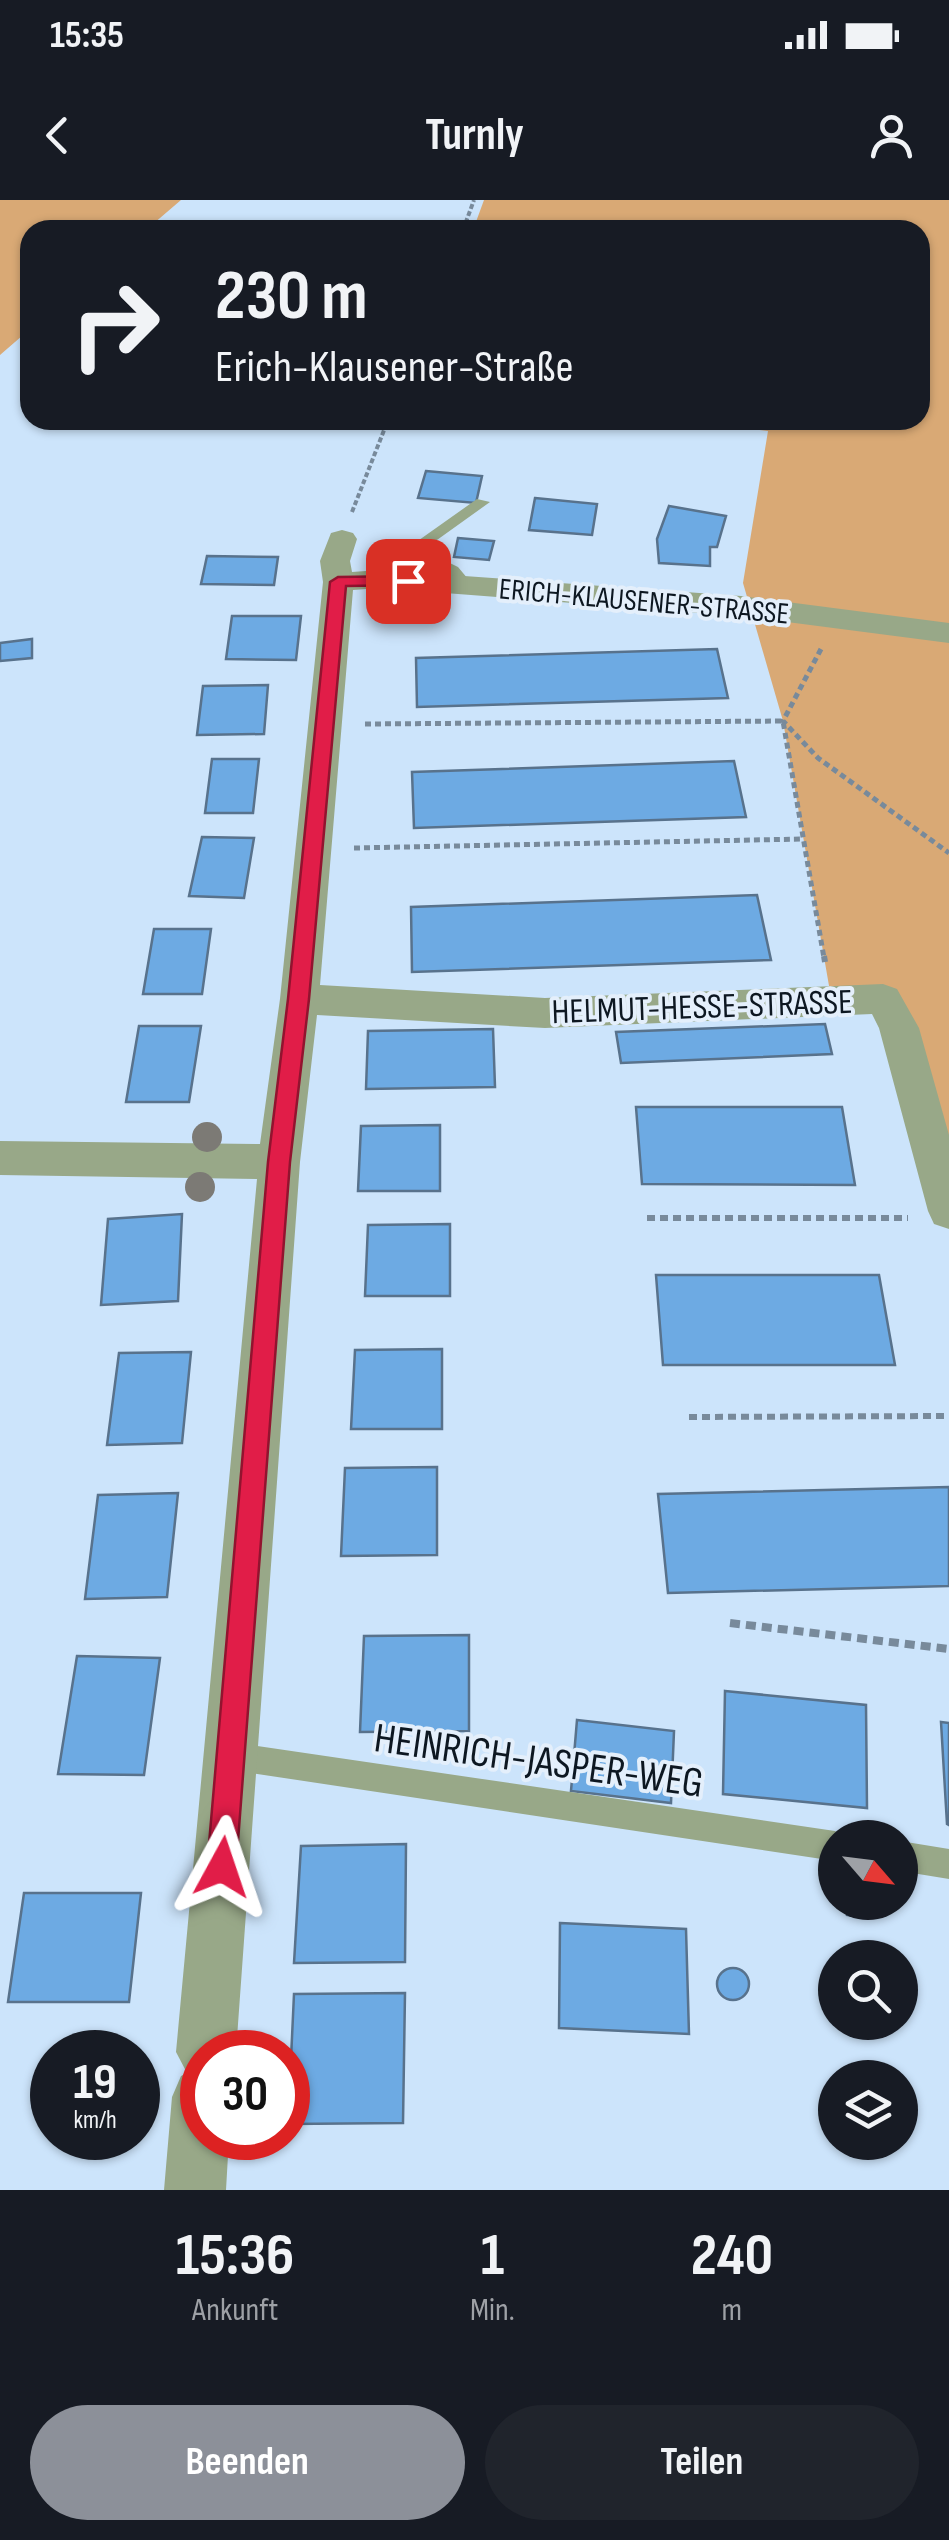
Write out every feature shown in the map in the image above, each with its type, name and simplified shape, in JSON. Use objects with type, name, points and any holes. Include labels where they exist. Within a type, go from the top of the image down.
[{"type":"street","name":"ERICH-KLAUSENER-STRASSE","points":[[340,560],[380,579],[741,606],[949,634]]},
{"type":"street","points":[[208,2030],[279,1162],[299,999],[340,560]]},
{"type":"street","points":[[836,621],[949,665]]},
{"type":"street","name":"HELMUT-HESSE-STRASSE","points":[[299,999],[545,1013],[883,1000],[899,1028],[930,1214]]},
{"type":"street","points":[[0,1158],[279,1162]]},
{"type":"street","points":[[195,2190],[197,2160]]},
{"type":"lane","points":[[465,585],[453,566],[417,555],[413,550],[482,502]]},
{"type":"lane","name":"HEINRICH-JASPER-WEG","points":[[231,1756],[818,1843]]},
{"type":"lane","points":[[918,1859],[949,1864]]},
{"type":"path","points":[[340,560],[385,430]]},
{"type":"path","points":[[832,1003],[783,721],[836,621]]},
{"type":"path","points":[[325,724],[783,721],[818,758],[949,853]]},
{"type":"path","points":[[313,849],[803,839]]},
{"type":"path","points":[[647,1218],[930,1214]]},
{"type":"path","points":[[688,1417],[949,1416]]},
{"type":"path","points":[[730,1623],[949,1649]]},
{"type":"shaded area","points":[[0,200],[181,200],[158,220],[20,220],[20,338],[0,355]]},
{"type":"shaded area","points":[[484,200],[949,200],[949,1145],[883,1000],[832,1003],[783,721],[743,583],[768,431],[759,430],[930,430],[930,220],[477,220]]},
{"type":"building","points":[[426,471],[482,476],[476,503],[418,498]]},
{"type":"building","points":[[535,498],[597,504],[592,535],[529,530]]},
{"type":"building","points":[[669,506],[726,516],[717,547],[710,547],[710,566],[659,563],[657,539]]},
{"type":"building","points":[[458,538],[494,541],[489,560],[454,557]]},
{"type":"building","points":[[207,556],[278,557],[274,585],[201,584]]},
{"type":"building","points":[[232,616],[301,616],[296,660],[226,659]]},
{"type":"building","points":[[32,639],[32,658],[0,661],[0,643]]},
{"type":"building","points":[[717,649],[728,698],[417,707],[416,658]]},
{"type":"building","points":[[268,685],[264,734],[197,735],[203,686]]},
{"type":"building","points":[[212,759],[259,759],[253,813],[205,813]]},
{"type":"building","points":[[734,761],[746,817],[414,828],[412,772]]},
{"type":"building","points":[[202,837],[254,838],[244,898],[189,896]]},
{"type":"building","points":[[757,895],[771,960],[412,972],[411,907]]},
{"type":"building","points":[[154,929],[211,929],[202,994],[143,994]]},
{"type":"building","points":[[825,1024],[832,1054],[621,1063],[616,1032]]},
{"type":"building","points":[[139,1026],[201,1026],[189,1102],[126,1102]]},
{"type":"building","points":[[493,1029],[495,1087],[366,1089],[368,1031]]},
{"type":"building","points":[[636,1107],[842,1107],[855,1185],[642,1184]]},
{"type":"building","points":[[440,1125],[440,1191],[358,1191],[361,1126]]},
{"type":"building","points":[[182,1214],[178,1301],[101,1305],[108,1219]]},
{"type":"building","points":[[450,1224],[450,1296],[365,1296],[368,1225]]},
{"type":"building","points":[[656,1275],[879,1275],[895,1365],[663,1365]]},
{"type":"building","points":[[442,1349],[442,1429],[351,1429],[355,1350]]},
{"type":"building","points":[[191,1352],[182,1443],[107,1445],[119,1353]]},
{"type":"building","points":[[437,1467],[437,1555],[341,1556],[345,1468]]},
{"type":"building","points":[[949,1487],[949,1586],[668,1593],[658,1494]]},
{"type":"building","points":[[178,1493],[167,1597],[85,1599],[98,1495]]},
{"type":"building","points":[[469,1635],[469,1731],[360,1732],[364,1636]]},
{"type":"building","points":[[77,1656],[160,1658],[144,1775],[58,1774]]},
{"type":"building","points":[[725,1691],[866,1705],[867,1808],[723,1794]]},
{"type":"building","points":[[577,1720],[674,1731],[671,1803],[571,1791]]},
{"type":"building","points":[[941,1722],[949,1723],[949,1825],[947,1824]]},
{"type":"building","points":[[406,1844],[405,1962],[294,1963],[301,1846]]},
{"type":"building","points":[[24,1893],[141,1893],[129,2002],[8,2002]]},
{"type":"building","points":[[560,1923],[686,1929],[689,2034],[559,2028]]},
{"type":"building","points":[[733,1968],[744,1973],[749,1984],[744,1995],[733,2000],[722,1995],[717,1984],[722,1973]]},
{"type":"building","points":[[405,1993],[403,2123],[310,2124],[310,2030],[292,2030],[294,1994]]},
{"type":"route","points":[[222,1867],[279,1162],[299,999],[338,582],[408,581]]}]
